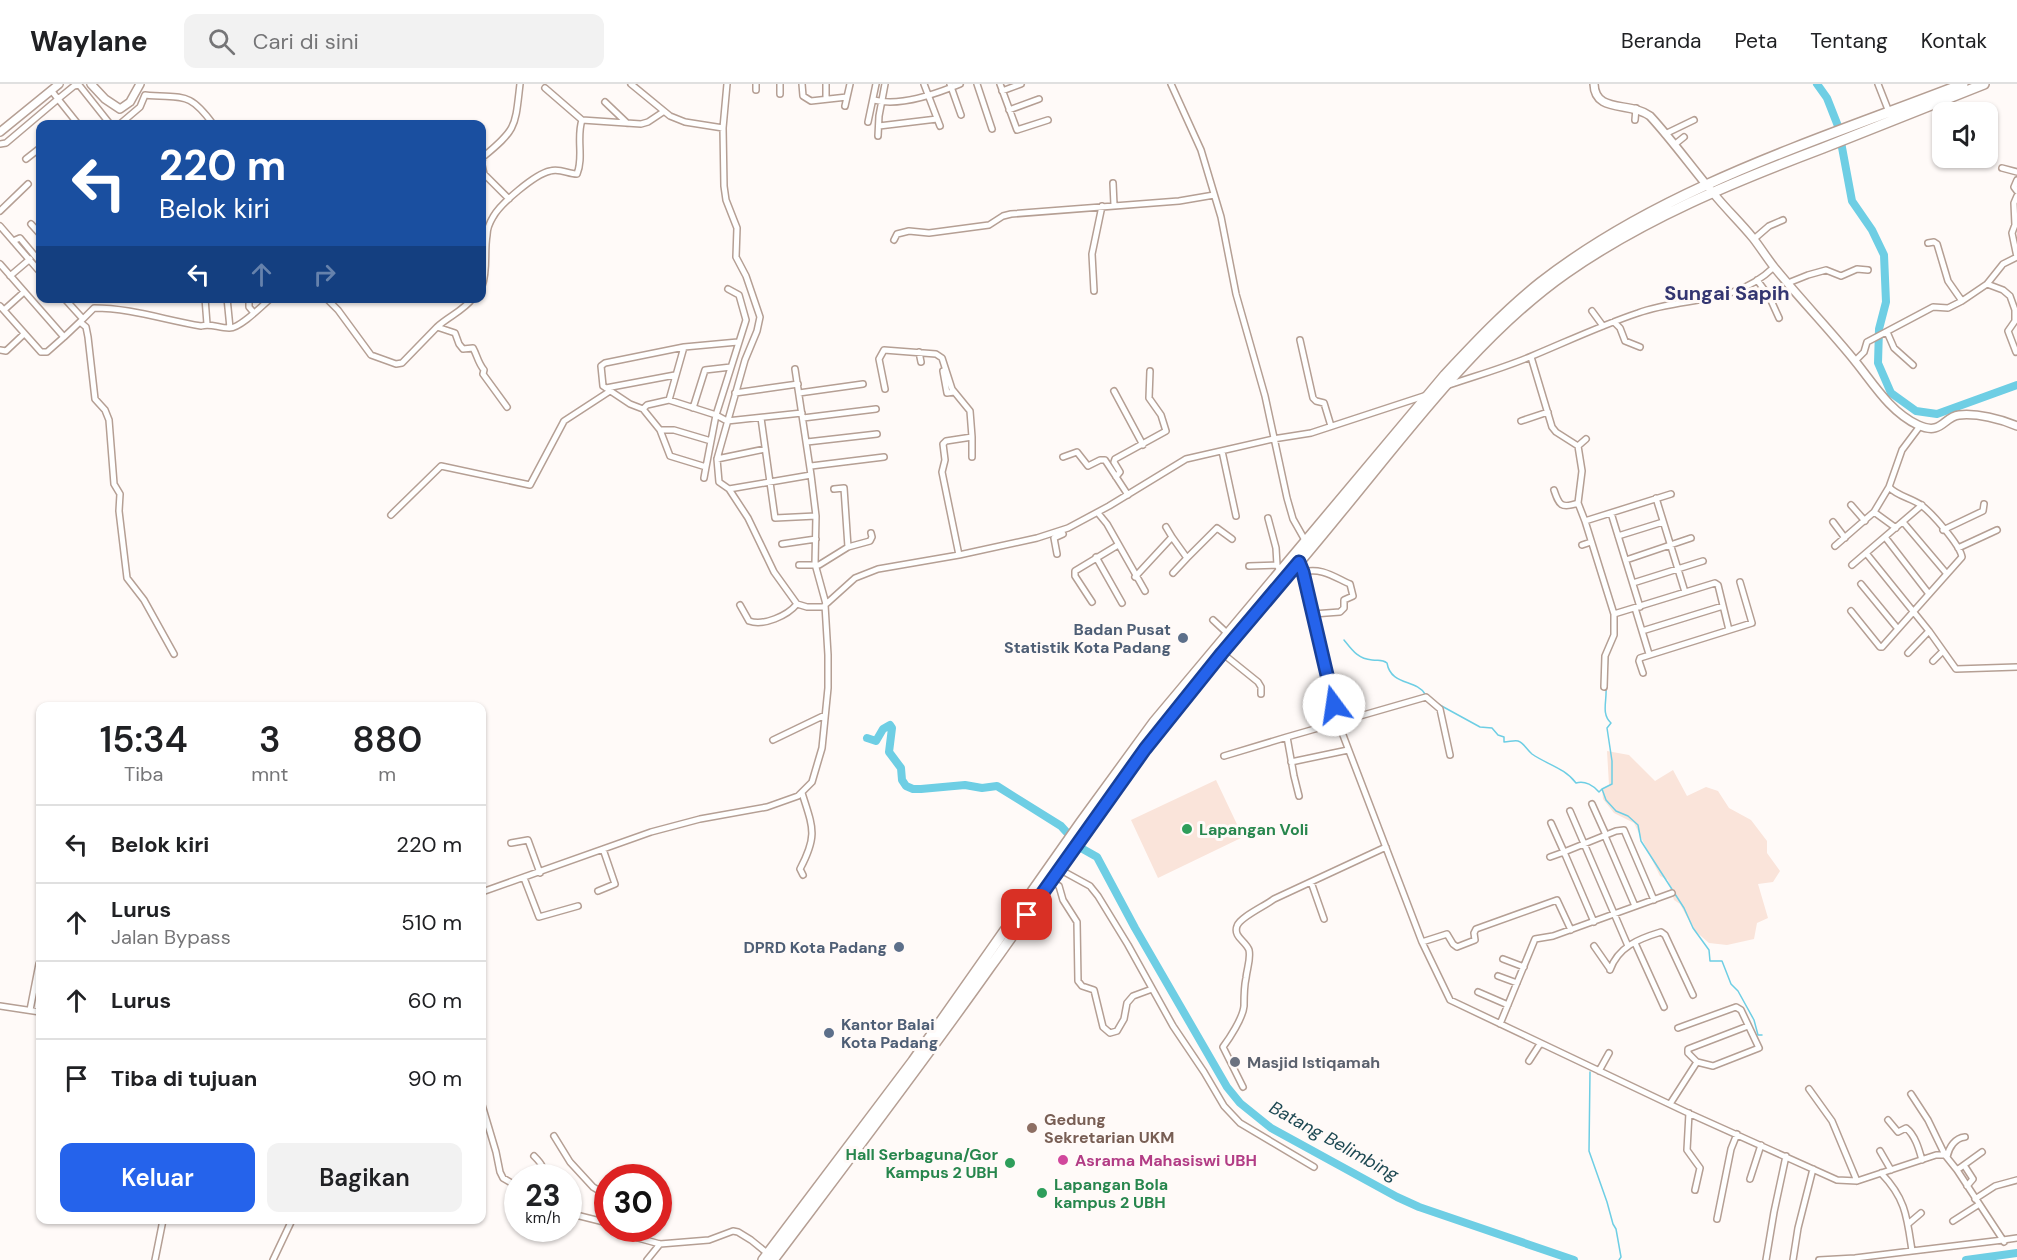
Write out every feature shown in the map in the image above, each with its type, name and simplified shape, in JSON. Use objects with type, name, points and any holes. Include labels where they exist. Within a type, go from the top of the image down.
[{"type":"highway","points":[[1858,129],[1889,112],[1963,84]]},
{"type":"highway","points":[[797,1221],[1145,749],[1222,653],[1234,630],[1279,569],[1306,542],[1431,394],[1503,315],[1559,269],[1629,225],[1819,144],[1984,84]]},
{"type":"highway","points":[[768,1258],[926,1056],[1051,881],[1081,822],[1154,722],[1234,630],[1299,562],[1446,387],[1454,371]]},
{"type":"street","points":[[0,132],[59,84]]},
{"type":"street","points":[[91,84],[102,92],[110,103],[120,109],[126,107],[138,88],[145,95],[185,97],[198,106],[210,120]]},
{"type":"street","points":[[486,154],[510,132],[517,116],[520,84]]},
{"type":"street","points":[[631,84],[663,111],[685,122],[723,128]]},
{"type":"street","points":[[704,478],[711,441],[735,393],[760,317],[746,276],[736,257],[737,228],[726,200],[724,186],[723,128],[727,84]]},
{"type":"street","points":[[780,84],[780,94]]},
{"type":"street","points":[[802,84],[802,94],[806,100],[847,97]]},
{"type":"street","points":[[826,84],[826,99]]},
{"type":"street","points":[[845,106],[850,84]]},
{"type":"street","points":[[868,122],[876,84]]},
{"type":"street","points":[[878,136],[885,84]]},
{"type":"street","points":[[924,84],[940,126]]},
{"type":"street","points":[[874,100],[883,102],[929,96],[960,84]]},
{"type":"street","points":[[977,84],[992,129]]},
{"type":"street","points":[[1021,84],[1001,87],[1017,130],[1048,120]]},
{"type":"street","points":[[1171,84],[1201,150],[1222,223],[1236,294],[1265,396],[1293,519],[1306,542]]},
{"type":"street","points":[[1594,84],[1595,95],[1600,101],[1636,108],[1650,116],[1885,399],[1912,422],[1934,428],[1958,415],[1999,420],[2017,426]]},
{"type":"street","points":[[1878,84],[1889,112]]},
{"type":"street","points":[[0,144],[6,143],[74,86],[79,85],[107,120]]},
{"type":"street","points":[[951,86],[961,115]]},
{"type":"street","points":[[545,88],[582,120],[590,122],[645,124],[663,111]]},
{"type":"street","points":[[51,90],[74,120]]},
{"type":"street","points":[[125,120],[140,107],[145,95]]},
{"type":"street","points":[[1010,110],[1039,99]]},
{"type":"street","points":[[605,102],[627,123]]},
{"type":"street","points":[[1635,120],[1636,108]]},
{"type":"street","points":[[879,126],[937,119]]},
{"type":"street","points":[[486,255],[487,232],[493,217],[509,199],[546,171],[578,173],[579,134],[582,120]]},
{"type":"street","points":[[1665,134],[1694,120]]},
{"type":"street","points":[[1674,145],[1684,137]]},
{"type":"street","points":[[26,159],[36,151]]},
{"type":"street","points":[[2002,168],[2017,172]]},
{"type":"street","points":[[486,176],[509,199]]},
{"type":"street","points":[[2017,180],[2014,187],[2017,191]]},
{"type":"street","points":[[1113,183],[1114,205]]},
{"type":"street","points":[[0,211],[28,184]]},
{"type":"street","points":[[894,240],[897,234],[909,231],[928,233],[989,225],[1011,213],[1179,201],[1214,195]]},
{"type":"street","points":[[1854,361],[1864,352],[1866,343],[1933,307],[1948,308],[1962,301],[1987,284],[2003,264],[2017,257],[2012,234],[2015,225],[2014,202],[2017,196]]},
{"type":"street","points":[[1094,291],[1092,254],[1102,206]]},
{"type":"street","points":[[1754,239],[1769,226],[1783,220]]},
{"type":"street","points":[[32,224],[36,229]]},
{"type":"street","points":[[0,226],[36,267]]},
{"type":"street","points":[[13,241],[20,238],[36,257]]},
{"type":"street","points":[[1928,243],[1937,244],[1948,281],[1962,301]]},
{"type":"street","points":[[10,276],[30,260]]},
{"type":"street","points":[[0,264],[64,337]]},
{"type":"street","points":[[728,289],[739,296],[746,317],[731,367],[721,418],[717,459],[719,482],[729,489],[748,518],[774,572],[797,604],[802,606],[825,605],[846,584],[862,574],[878,569],[959,555],[1060,531],[1098,513],[1181,461],[1273,439],[1304,435],[1431,394],[1652,308],[1730,294],[1757,280],[1774,267]]},
{"type":"street","points":[[1788,284],[1826,270],[1841,276],[1857,268],[1868,270]]},
{"type":"street","points":[[1757,280],[1769,296],[1779,318]]},
{"type":"street","points":[[1987,284],[2003,290],[2010,296],[2015,310],[2015,321],[2007,330],[2016,352]]},
{"type":"street","points":[[24,292],[2,308],[43,353],[64,337],[89,311],[96,308],[141,313],[195,325],[207,324],[230,328],[240,324],[265,303]]},
{"type":"street","points":[[68,303],[86,327],[94,399],[105,411],[109,420],[114,484],[120,494],[119,511],[127,578],[144,600],[174,654]]},
{"type":"street","points":[[205,303],[207,324]]},
{"type":"street","points":[[228,303],[230,328]]},
{"type":"street","points":[[249,303],[249,307],[254,312]]},
{"type":"street","points":[[330,303],[371,355],[396,364],[402,363],[447,317],[465,308],[469,303]]},
{"type":"street","points":[[1592,311],[1603,326]]},
{"type":"street","points":[[1614,322],[1620,328],[1625,341],[1640,347]]},
{"type":"street","points":[[437,327],[455,333],[463,349],[472,348],[484,370],[483,374],[507,407]]},
{"type":"street","points":[[0,350],[6,351],[24,333]]},
{"type":"street","points":[[1886,333],[1894,348],[1913,365]]},
{"type":"street","points":[[1300,340],[1313,398],[1324,402],[1331,426]]},
{"type":"street","points":[[706,467],[670,456],[660,430],[644,409],[630,404],[603,386],[601,366],[605,363],[684,347],[738,342]]},
{"type":"street","points":[[669,400],[684,347]]},
{"type":"street","points":[[885,389],[879,359],[881,351],[919,352],[936,354],[942,358],[954,392],[970,411],[972,457]]},
{"type":"street","points":[[919,352],[921,362]]},
{"type":"street","points":[[1531,357],[1552,427],[1578,446],[1582,471],[1578,503],[1614,614],[1614,635],[1605,656],[1604,687]]},
{"type":"street","points":[[693,408],[705,370],[731,367]]},
{"type":"street","points":[[486,891],[686,822],[784,802],[810,786],[819,761],[828,688],[827,622],[815,564],[816,516],[811,466],[795,369]]},
{"type":"street","points":[[943,371],[947,393],[954,392]]},
{"type":"street","points":[[1116,477],[1120,472],[1114,462],[1115,459],[1166,431],[1161,415],[1149,398],[1150,371]]},
{"type":"street","points":[[391,515],[441,466],[530,485],[564,421],[608,390],[675,375]]},
{"type":"street","points":[[735,393],[798,384]]},
{"type":"street","points":[[799,393],[863,384]]},
{"type":"street","points":[[1114,391],[1143,444]]},
{"type":"street","points":[[644,409],[647,405],[669,400],[721,418],[802,416],[876,409]]},
{"type":"street","points":[[1521,421],[1555,410]]},
{"type":"street","points":[[761,418],[775,519],[816,516]]},
{"type":"street","points":[[1835,546],[1874,512],[1889,487],[1902,450],[1920,426]]},
{"type":"street","points":[[660,430],[674,430],[711,441]]},
{"type":"street","points":[[807,442],[878,434]]},
{"type":"street","points":[[959,555],[942,472],[945,460],[943,444],[946,441],[972,437]]},
{"type":"street","points":[[1578,446],[1586,439]]},
{"type":"street","points":[[717,459],[765,449]]},
{"type":"street","points":[[1222,451],[1236,516]]},
{"type":"street","points":[[1063,457],[1077,452],[1088,466],[1105,460],[1128,495]]},
{"type":"street","points":[[811,466],[884,457]]},
{"type":"street","points":[[729,489],[811,475]]},
{"type":"street","points":[[834,489],[851,487]]},
{"type":"street","points":[[1851,611],[1880,647],[1883,646],[1962,557],[1958,548],[1922,506],[1889,487]]},
{"type":"street","points":[[844,488],[848,547]]},
{"type":"street","points":[[1554,490],[1562,506],[1568,507],[1578,503]]},
{"type":"street","points":[[1585,520],[1671,494]]},
{"type":"street","points":[[1656,498],[1685,592]]},
{"type":"street","points":[[1943,530],[1983,511],[1984,504]]},
{"type":"street","points":[[1851,505],[1865,521]]},
{"type":"street","points":[[1852,565],[1922,506]]},
{"type":"street","points":[[1874,512],[1896,528]]},
{"type":"street","points":[[1098,513],[1107,524],[1144,591]]},
{"type":"street","points":[[1611,513],[1633,583],[1649,654]]},
{"type":"street","points":[[1250,566],[1279,569],[1268,518]]},
{"type":"street","points":[[1618,536],[1663,522]]},
{"type":"street","points":[[1833,522],[1845,538]]},
{"type":"street","points":[[1903,522],[1947,574]]},
{"type":"street","points":[[1166,527],[1187,558]]},
{"type":"street","points":[[1173,573],[1217,528],[1232,538]]},
{"type":"street","points":[[1958,548],[1997,530]]},
{"type":"street","points":[[1057,554],[1054,538],[1063,534],[1060,531]]},
{"type":"street","points":[[799,565],[822,563],[848,547],[870,541],[871,533]]},
{"type":"street","points":[[1135,577],[1172,537]]},
{"type":"street","points":[[1885,537],[1929,594]]},
{"type":"street","points":[[1626,560],[1691,538]]},
{"type":"street","points":[[782,544],[816,539]]},
{"type":"street","points":[[1582,545],[1591,542]]},
{"type":"street","points":[[1092,602],[1075,573],[1076,570],[1118,545]]},
{"type":"street","points":[[1866,553],[1929,631],[1957,670],[2017,666]]},
{"type":"street","points":[[1096,557],[1122,603]]},
{"type":"street","points":[[1633,583],[1703,561]]},
{"type":"street","points":[[1299,562],[1338,722],[1422,942],[1450,1000],[1540,1044],[1837,1180],[1857,1181],[1940,1154],[1946,1156]]},
{"type":"street","points":[[1303,572],[1314,570],[1334,576],[1350,584],[1354,594],[1345,599],[1344,608],[1340,612],[1313,614]]},
{"type":"street","points":[[1643,673],[1639,659],[1649,654],[1752,623],[1740,582]]},
{"type":"street","points":[[1614,614],[1716,583],[1730,630]]},
{"type":"street","points":[[1862,584],[1898,629]]},
{"type":"street","points":[[740,605],[749,621],[757,623],[788,613],[797,604]]},
{"type":"street","points":[[1642,631],[1723,606]]},
{"type":"street","points":[[827,622],[835,619]]},
{"type":"street","points":[[1213,620],[1234,630]]},
{"type":"street","points":[[1908,653],[1929,631]]},
{"type":"street","points":[[1933,661],[1943,651]]},
{"type":"street","points":[[1222,653],[1258,682],[1261,694]]},
{"type":"street","points":[[1224,756],[1426,697],[1440,709],[1450,755]]},
{"type":"street","points":[[772,740],[825,715]]},
{"type":"street","points":[[1287,737],[1299,796]]},
{"type":"street","points":[[1291,762],[1348,750]]},
{"type":"street","points":[[802,793],[813,841],[800,869],[803,874]]},
{"type":"street","points":[[1592,804],[1635,906]]},
{"type":"street","points":[[1570,811],[1628,946]]},
{"type":"street","points":[[1551,823],[1594,922]]},
{"type":"street","points":[[1551,857],[1605,835],[1624,830],[1654,900]]},
{"type":"street","points":[[511,843],[529,841],[540,873]]},
{"type":"street","points":[[1244,1087],[1223,1047],[1229,1040],[1244,1008],[1243,999],[1250,959],[1248,948],[1237,935],[1236,927],[1245,916],[1263,908],[1274,899],[1386,847]]},
{"type":"street","points":[[598,891],[615,884],[603,849]]},
{"type":"street","points":[[1059,864],[1090,886],[1128,945],[1173,1026],[1224,1107],[1240,1123],[1314,1167]]},
{"type":"street","points":[[524,878],[539,917],[578,906]]},
{"type":"street","points":[[1051,881],[1059,886],[1063,900],[1076,918],[1078,981],[1082,986],[1094,990],[1106,1031],[1110,1033],[1117,1031],[1124,1019],[1127,1004],[1133,996],[1152,989]]},
{"type":"street","points":[[1311,882],[1324,919]]},
{"type":"street","points":[[1500,1024],[1535,939],[1571,930],[1672,893]]},
{"type":"street","points":[[1422,942],[1447,934],[1457,947],[1475,940],[1476,929],[1557,900],[1571,930]]},
{"type":"street","points":[[1594,946],[1610,970],[1615,957],[1628,946],[1659,932],[1663,933],[1693,995]]},
{"type":"street","points":[[1635,943],[1664,1007]]},
{"type":"street","points":[[1602,957],[1615,957]]},
{"type":"street","points":[[1503,959],[1524,967]]},
{"type":"street","points":[[1498,976],[1517,983]]},
{"type":"street","points":[[30,1010],[36,979]]},
{"type":"street","points":[[1478,992],[1508,1005]]},
{"type":"street","points":[[0,1006],[36,1011]]},
{"type":"street","points":[[1678,1028],[1736,1007],[1741,1010],[1759,1048],[1713,1066],[1697,1062],[1688,1053],[1688,1049],[1748,1026]]},
{"type":"street","points":[[1528,1061],[1540,1044]]},
{"type":"street","points":[[1599,1071],[1609,1053]]},
{"type":"street","points":[[1670,1104],[1697,1062]]},
{"type":"street","points":[[1809,1089],[1832,1121],[1857,1181]]},
{"type":"street","points":[[1911,1094],[1928,1120],[1946,1156],[2003,1241]]},
{"type":"street","points":[[1689,1113],[1687,1150],[1700,1168],[1695,1190]]},
{"type":"street","points":[[486,1117],[494,1141],[500,1172],[504,1179]]},
{"type":"street","points":[[1888,1120],[1898,1132],[1908,1129],[1922,1160]]},
{"type":"street","points":[[1717,1219],[1731,1149],[1737,1134]]},
{"type":"street","points":[[554,1136],[570,1162],[594,1188]]},
{"type":"street","points":[[1946,1156],[1953,1142],[1960,1137],[1965,1137]]},
{"type":"street","points":[[1750,1179],[1761,1145]]},
{"type":"street","points":[[1880,1150],[1891,1170]]},
{"type":"street","points":[[1957,1170],[1982,1152]]},
{"type":"street","points":[[534,1156],[542,1164]]},
{"type":"street","points":[[1766,1260],[1786,1156]]},
{"type":"street","points":[[1964,1165],[1973,1179],[1967,1186]]},
{"type":"street","points":[[1793,1260],[1798,1228],[1813,1169]]},
{"type":"street","points":[[1881,1173],[1901,1198],[1912,1251]]},
{"type":"street","points":[[1953,1221],[1995,1186],[2017,1180]]},
{"type":"street","points":[[1908,1224],[1921,1214]]},
{"type":"street","points":[[155,1260],[163,1224]]},
{"type":"street","points":[[273,1260],[290,1224]]},
{"type":"street","points":[[653,1242],[660,1244],[709,1240],[733,1231],[744,1235],[768,1258]]},
{"type":"street","points":[[1819,1260],[1855,1258],[2017,1238]]},
{"type":"street","points":[[647,1260],[660,1244]]},
{"type":"shaded area","points":[[1607,751],[1629,755],[1655,781],[1673,770],[1687,796],[1706,787],[1718,791],[1729,808],[1751,820],[1767,841],[1767,853],[1780,871],[1773,882],[1758,884],[1768,918],[1757,923],[1754,939],[1727,945],[1709,943],[1694,930],[1680,904],[1674,900],[1668,880],[1660,876],[1634,823],[1614,813],[1603,799],[1602,789],[1609,785]]},
{"type":"shaded area","name":"Lapangan Voli","points":[[1216,780],[1243,837],[1158,878],[1131,820]]},
{"type":"waterway","points":[[1817,84],[1827,98],[1838,126],[1852,201],[1872,230],[1884,255],[1886,302],[1879,329],[1878,363],[1891,393],[1916,411],[1937,414],[2017,385]]},
{"type":"waterway","points":[[1344,640],[1359,656],[1387,663],[1393,675],[1416,686],[1425,694]]},
{"type":"waterway","points":[[1607,670],[1608,656]]},
{"type":"waterway","points":[[1602,789],[1612,784],[1612,761],[1607,728],[1611,723],[1605,711],[1606,689]]},
{"type":"waterway","points":[[1438,704],[1480,727],[1492,728],[1498,735],[1504,737],[1504,742],[1520,742],[1532,754],[1561,770],[1576,783],[1589,784],[1599,792],[1602,789],[1606,800],[1616,811],[1628,816],[1638,825],[1641,841],[1684,908],[1693,928],[1709,950],[1710,961],[1722,961],[1731,984],[1738,991],[1754,1020],[1758,1035],[1762,1035]]},
{"type":"waterway","name":"Batang Belimbing","points":[[867,738],[876,741],[883,729],[890,725],[892,728],[889,752],[901,768],[902,780],[906,786],[913,789],[965,785],[982,788],[997,786],[1061,826],[1081,848],[1097,857],[1135,928],[1227,1087],[1240,1103],[1271,1128],[1419,1207],[1574,1260]]},
{"type":"waterway","points":[[1590,1072],[1589,1151],[1616,1229],[1621,1257],[1619,1260]]},
{"type":"waterway","points":[[1966,1260],[2017,1253]]},
{"type":"place","name":"Badan Pusat Statistik Kota Padang","points":[[1183,638]]},
{"type":"place","name":"Lapangan Voli","points":[[1187,829]]},
{"type":"place","name":"DPRD Kota Padang","points":[[899,947]]},
{"type":"place","name":"Kantor Balai Kota Padang","points":[[829,1033]]},
{"type":"place","name":"Masjid Istiqamah","points":[[1235,1062]]},
{"type":"place","name":"Gedung Sekretarian UKM","points":[[1032,1128]]},
{"type":"place","name":"Asrama Mahasiswi UBH","points":[[1063,1160]]},
{"type":"place","name":"Hall Serbaguna/Gor Kampus 2 UBH","points":[[1010,1163]]},
{"type":"place","name":"Lapangan Bola kampus 2 UBH","points":[[1042,1193]]},
{"type":"district","name":"Sungai Sapih","points":[[1727,293]]},
{"type":"route","points":[[1027,915],[1083,833],[1145,749],[1299,562],[1334,705]]}]
